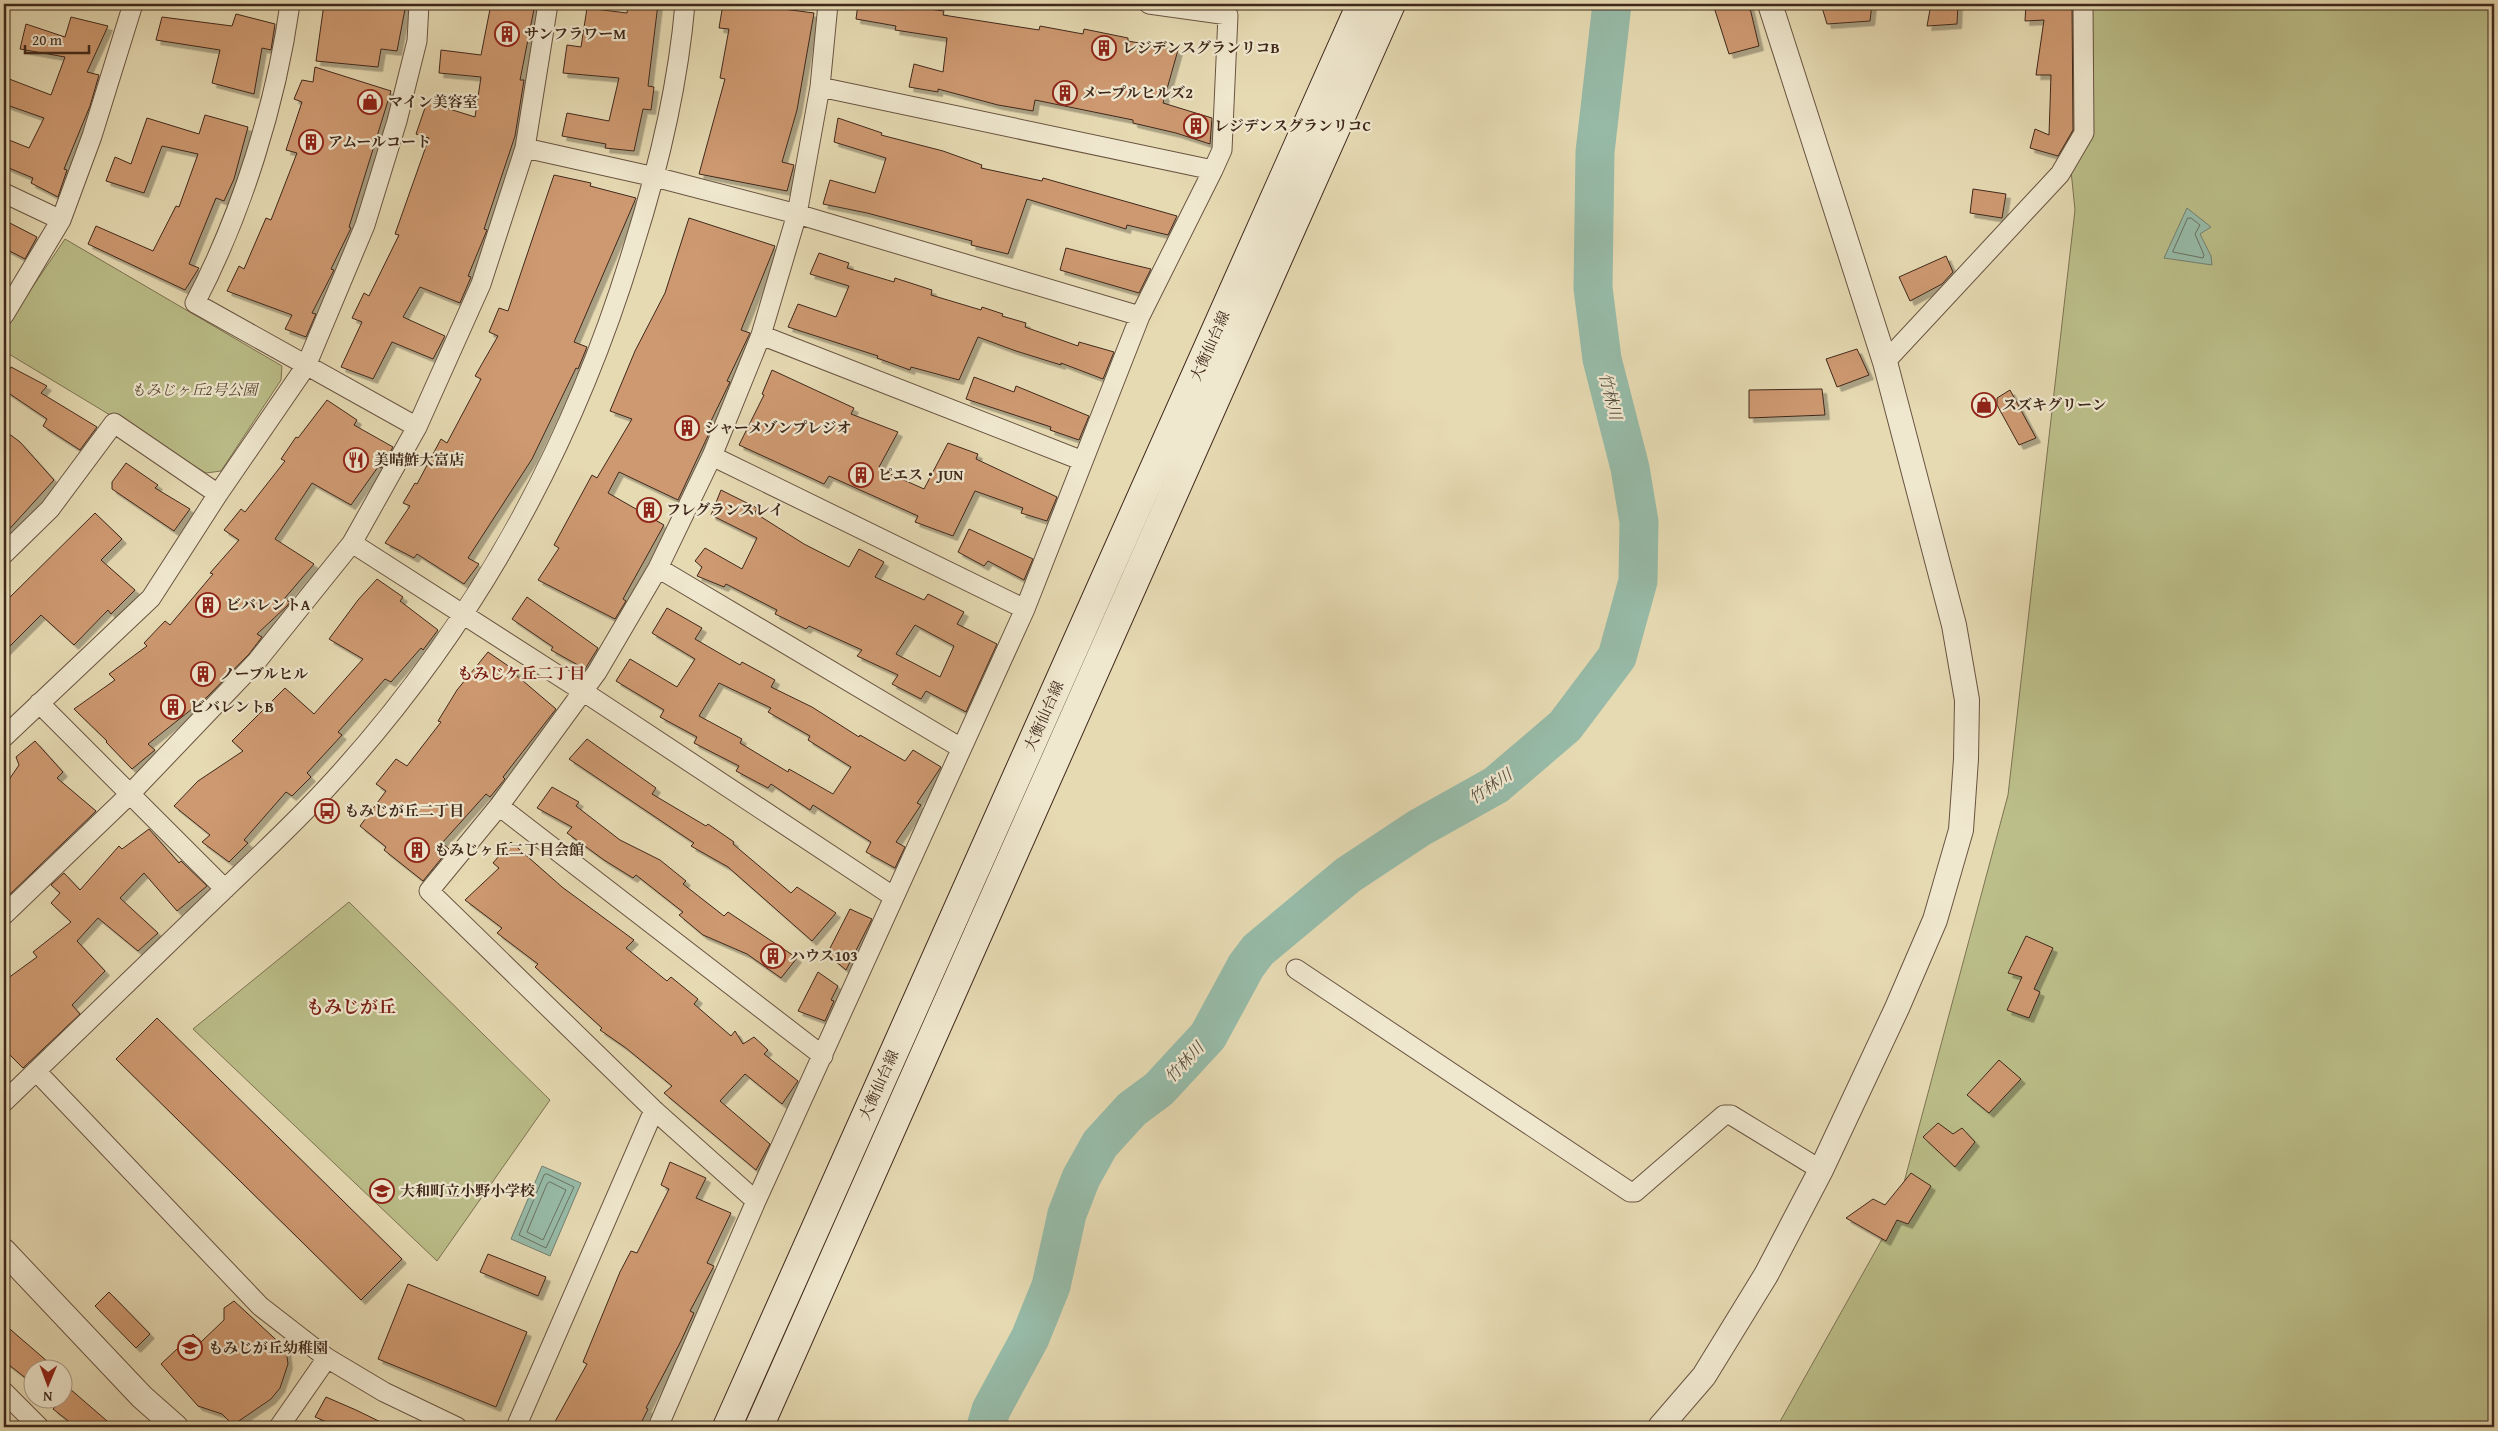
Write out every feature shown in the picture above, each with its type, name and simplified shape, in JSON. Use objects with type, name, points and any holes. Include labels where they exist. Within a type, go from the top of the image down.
[{"type":"main road","name":"大衡仙台線","points":[[727,1427],[1361,4]]},
{"type":"main road","name":"大衡仙台線","points":[[760,1427],[1391,4]]},
{"type":"street","points":[[4,315],[61,220],[92,136],[134,4]]},
{"type":"street","points":[[290,4],[282,58],[244,188],[195,303],[417,427]]},
{"type":"street","points":[[4,736],[152,598],[218,494],[306,366],[365,225],[397,121],[417,41],[419,4]]},
{"type":"street","points":[[4,915],[130,795],[257,661],[352,544],[417,427],[482,284],[525,148],[548,4]]},
{"type":"street","points":[[4,1102],[324,791],[398,704],[464,614],[515,533],[558,447],[616,305],[655,177],[682,46],[685,4]]},
{"type":"street","points":[[756,1200],[654,1110],[429,892],[498,806],[584,692],[658,568],[712,456],[761,335],[797,214],[820,86],[828,4]]},
{"type":"street","points":[[658,1427],[756,1200],[1025,609],[1140,316],[1214,170],[1222,150],[1228,16],[1149,4]]},
{"type":"street","points":[[1660,1427],[1704,1376],[1766,1275],[1821,1170],[1897,1008],[1935,920],[1961,830],[1966,759],[1967,700],[1954,625],[1885,362],[1770,4]]},
{"type":"street","points":[[1885,362],[2060,174],[2084,132],[2083,4]]},
{"type":"street","points":[[820,86],[1214,170]]},
{"type":"street","points":[[525,148],[655,177],[797,214],[1140,316]]},
{"type":"street","points":[[4,193],[61,220]]},
{"type":"street","points":[[761,335],[1083,461]]},
{"type":"street","points":[[4,554],[50,509],[114,423],[218,494]]},
{"type":"street","points":[[712,456],[1025,609]]},
{"type":"street","points":[[352,544],[584,692],[894,897]]},
{"type":"street","points":[[658,568],[961,748]]},
{"type":"street","points":[[39,703],[224,889]]},
{"type":"street","points":[[498,806],[823,1056]]},
{"type":"street","points":[[1296,969],[1630,1192],[1635,1192],[1724,1115],[1731,1116],[1821,1170]]},
{"type":"street","points":[[36,1071],[260,1306],[327,1358],[384,1392],[456,1427]]},
{"type":"street","points":[[516,1427],[654,1110]]},
{"type":"street","points":[[4,1251],[142,1397],[176,1427]]},
{"type":"street","points":[[279,1427],[327,1358]]},
{"type":"street","points":[[4,1392],[39,1427]]},
{"type":"green space","points":[[2054,4],[2494,4],[2494,1427],[1777,1427],[1895,1216],[2008,795],[2075,210]]},
{"type":"green space","name":"もみじヶ丘2号公園","points":[[65,239],[282,366],[281,380],[221,471],[206,473],[4,351],[4,329]]},
{"type":"green space","points":[[349,902],[550,1100],[437,1261],[193,1029]]},
{"type":"water","points":[[2187,208],[2211,227],[2200,234],[2211,256],[2212,265],[2164,258]]},
{"type":"water","points":[[542,1166],[581,1183],[550,1256],[511,1239]]},
{"type":"building","points":[[324,4],[406,4],[397,51],[381,49],[378,67],[316,61]]},
{"type":"building","points":[[491,4],[535,4],[520,80],[524,80],[515,136],[484,229],[487,230],[468,276],[471,277],[460,303],[420,287],[403,317],[445,336],[433,359],[392,342],[373,379],[341,367],[362,322],[352,318],[364,293],[369,296],[399,235],[395,234],[429,138],[416,134],[427,102],[475,117],[481,77],[439,73],[441,50],[481,55]]},
{"type":"building","points":[[628,4],[658,4],[648,86],[654,87],[651,110],[643,109],[634,151],[605,148],[606,144],[562,136],[567,113],[609,121],[619,78],[563,73],[567,45],[581,47],[587,8],[627,13]]},
{"type":"building","points":[[723,4],[745,4],[814,13],[797,110],[782,162],[794,165],[787,191],[699,174],[725,79],[720,78],[729,29],[719,28]]},
{"type":"building","points":[[858,4],[892,4],[944,11],[943,15],[1039,30],[1040,26],[1083,34],[1084,29],[1128,38],[1128,41],[1178,50],[1163,103],[1212,118],[1210,144],[1176,133],[1133,123],[1133,120],[1035,100],[1033,111],[998,105],[938,89],[938,92],[909,87],[914,64],[943,72],[947,38],[895,30],[896,26],[856,19]]},
{"type":"building","points":[[1713,4],[1749,4],[1759,46],[1729,54]]},
{"type":"building","points":[[1821,4],[1872,4],[1870,21],[1827,24]]},
{"type":"building","points":[[1931,4],[1958,4],[1957,24],[1927,26]]},
{"type":"building","points":[[2026,4],[2072,4],[2073,130],[2058,156],[2030,148],[2035,129],[2049,135],[2051,75],[2036,75],[2044,20],[2025,21]]},
{"type":"building","points":[[236,14],[275,24],[271,50],[262,48],[254,94],[212,83],[220,50],[156,40],[162,17],[232,26]]},
{"type":"building","points":[[71,17],[108,26],[87,72],[99,75],[90,106],[64,169],[67,170],[58,197],[31,183],[33,178],[4,166],[4,138],[29,148],[44,118],[4,104],[4,77],[51,95],[65,57],[20,49],[26,24],[65,37]]},
{"type":"building","points":[[315,67],[391,91],[349,227],[351,228],[331,269],[334,270],[312,313],[316,314],[306,337],[285,329],[292,315],[227,291],[239,266],[244,269],[266,218],[271,220],[297,153],[286,150],[302,102],[294,99],[302,80],[313,82]]},
{"type":"building","points":[[205,115],[248,127],[234,179],[224,201],[216,198],[189,264],[199,268],[185,290],[88,244],[96,226],[153,251],[176,206],[179,207],[198,154],[162,146],[144,193],[106,181],[115,157],[131,164],[147,118],[199,134]]},
{"type":"building","points":[[838,118],[882,133],[881,135],[943,151],[982,165],[981,168],[1042,181],[1043,178],[1177,216],[1168,235],[1127,225],[1126,229],[1027,199],[1008,254],[971,245],[972,241],[867,213],[823,204],[830,180],[875,193],[886,158],[834,142]]},
{"type":"building","points":[[554,175],[591,183],[590,186],[636,198],[574,342],[587,347],[578,369],[576,368],[532,459],[468,558],[479,564],[464,584],[417,554],[414,558],[385,543],[410,506],[403,503],[415,483],[417,484],[441,439],[447,443],[481,379],[475,376],[498,336],[489,332],[499,308],[508,311]]},
{"type":"building","points":[[1973,189],[2006,194],[2002,218],[1970,213]]},
{"type":"building","points":[[689,218],[775,246],[741,330],[750,333],[727,381],[730,382],[711,421],[712,427],[678,500],[619,472],[608,493],[664,525],[623,599],[626,601],[615,619],[538,580],[559,548],[554,545],[592,475],[597,478],[632,419],[610,411],[635,351],[665,293]]},
{"type":"building","points":[[4,220],[37,237],[25,259],[4,248]]},
{"type":"building","points":[[1066,248],[1151,269],[1139,293],[1060,270]]},
{"type":"building","points":[[819,253],[849,263],[847,268],[894,282],[895,278],[932,290],[931,295],[981,310],[982,307],[1003,314],[1002,316],[1026,323],[1025,327],[1078,346],[1079,342],[1114,352],[1103,379],[1061,363],[1061,365],[1016,351],[978,337],[959,380],[911,367],[910,370],[877,358],[878,356],[788,327],[798,304],[836,317],[849,286],[810,274]]},
{"type":"building","points":[[1946,256],[1953,272],[1942,284],[1910,301],[1899,277]]},
{"type":"building","points":[[1857,349],[1869,375],[1837,387],[1826,359]]},
{"type":"building","points":[[11,367],[47,386],[41,393],[97,427],[80,450],[43,426],[47,419],[4,390],[4,379]]},
{"type":"building","points":[[772,370],[854,408],[851,414],[898,432],[879,467],[886,472],[924,489],[948,443],[978,454],[976,459],[1057,497],[1047,521],[1021,513],[1023,508],[975,491],[953,536],[915,522],[918,516],[829,476],[824,484],[739,445],[764,395],[762,394]]},
{"type":"building","points":[[974,377],[1014,392],[1016,386],[1089,416],[1079,440],[1050,430],[1051,427],[966,399]]},
{"type":"building","points":[[1822,389],[1825,415],[1749,418],[1749,390]]},
{"type":"building","points":[[2010,390],[2036,438],[2019,445],[1997,405],[1997,398]]},
{"type":"building","points":[[327,400],[357,420],[354,425],[393,447],[381,468],[378,467],[351,505],[312,483],[275,539],[314,564],[284,599],[290,602],[287,606],[257,634],[262,637],[249,654],[207,697],[148,744],[155,750],[132,769],[74,709],[115,680],[109,674],[147,646],[144,643],[165,621],[170,625],[213,574],[210,573],[239,540],[224,530],[241,509],[245,512],[285,461],[281,459],[296,437],[298,438]]},
{"type":"building","points":[[4,430],[20,442],[54,480],[4,535]]},
{"type":"building","points":[[126,463],[158,485],[155,488],[190,509],[174,531],[112,489],[112,482]]},
{"type":"building","points":[[721,490],[757,508],[755,513],[804,544],[849,567],[859,549],[884,562],[875,577],[924,600],[928,594],[964,612],[957,624],[997,644],[966,712],[926,691],[921,699],[892,684],[898,675],[857,656],[862,650],[809,626],[806,629],[775,614],[777,610],[726,584],[724,587],[697,576],[702,567],[695,561],[705,548],[742,569],[757,538],[711,515]],"holes":[[[915,625],[954,646],[940,677],[896,654]]]},
{"type":"building","points":[[95,513],[122,539],[101,560],[135,590],[111,614],[108,610],[74,645],[41,615],[4,652],[4,603]]},
{"type":"building","points":[[969,529],[1033,559],[1024,580],[988,561],[984,566],[958,552]]},
{"type":"building","points":[[377,579],[403,597],[400,601],[438,630],[423,650],[421,648],[391,682],[385,679],[338,732],[342,735],[307,773],[311,777],[292,796],[286,792],[244,840],[248,843],[229,862],[202,842],[210,835],[174,806],[198,781],[243,751],[232,741],[285,688],[314,714],[363,659],[329,639],[358,600]]},
{"type":"building","points":[[527,597],[598,648],[585,669],[551,650],[553,647],[512,619]]},
{"type":"building","points":[[667,608],[702,628],[695,639],[740,665],[742,662],[775,680],[771,687],[812,707],[859,737],[860,735],[905,761],[913,750],[941,767],[917,803],[921,805],[896,842],[905,847],[895,868],[866,852],[871,842],[813,805],[810,810],[771,784],[768,788],[736,771],[739,766],[694,743],[697,737],[660,717],[664,710],[616,681],[630,659],[677,687],[695,659],[652,633]],"holes":[[[719,683],[771,708],[768,712],[810,736],[808,740],[851,767],[833,794],[789,769],[788,772],[740,743],[742,739],[699,716]]]},
{"type":"building","points":[[488,652],[517,672],[516,675],[556,709],[503,777],[505,779],[490,797],[486,794],[442,843],[449,849],[423,881],[384,850],[386,847],[360,826],[386,791],[376,784],[396,759],[407,766],[441,722],[438,721],[457,690]]},
{"type":"building","points":[[587,739],[656,788],[652,794],[706,826],[708,824],[734,842],[733,844],[791,893],[797,887],[836,913],[812,941],[728,867],[691,846],[694,843],[569,759]]},
{"type":"building","points":[[35,741],[63,772],[57,778],[96,811],[4,900],[4,787],[19,765],[16,757]]},
{"type":"building","points":[[552,787],[579,802],[576,806],[620,840],[660,860],[686,881],[683,884],[724,916],[728,912],[797,958],[781,978],[747,954],[703,935],[679,915],[683,912],[636,875],[633,878],[604,860],[567,833],[572,827],[537,808]]},
{"type":"building","points":[[149,829],[179,863],[181,861],[207,886],[177,911],[144,873],[120,898],[158,933],[138,951],[98,918],[77,941],[105,971],[72,1005],[80,1014],[23,1068],[4,1049],[4,981],[37,957],[33,952],[71,922],[51,903],[60,893],[51,885],[64,873],[80,890],[119,846],[122,849]]},
{"type":"building","points":[[511,842],[562,887],[634,940],[626,948],[667,981],[671,977],[698,999],[694,1004],[731,1036],[735,1031],[743,1044],[754,1037],[768,1050],[764,1054],[798,1081],[782,1104],[745,1074],[720,1101],[770,1144],[756,1170],[664,1093],[672,1086],[626,1048],[600,1030],[602,1028],[535,967],[538,964],[497,933],[502,928],[465,900],[499,868],[493,863]]},
{"type":"building","points":[[850,909],[872,919],[846,970],[827,954]]},
{"type":"building","points":[[2026,936],[2053,948],[2034,989],[2040,992],[2029,1018],[2007,1010],[2022,977],[2008,973]]},
{"type":"building","points":[[818,972],[838,986],[831,1000],[834,1001],[825,1021],[798,1011]]},
{"type":"building","points":[[157,1018],[402,1259],[361,1300],[116,1059]]},
{"type":"building","points":[[1999,1060],[2021,1079],[1989,1113],[1967,1095]]},
{"type":"building","points":[[1938,1123],[1953,1134],[1962,1128],[1975,1142],[1955,1167],[1923,1137]]},
{"type":"building","points":[[670,1162],[706,1178],[696,1198],[731,1213],[707,1263],[714,1266],[690,1311],[694,1313],[646,1408],[648,1409],[639,1427],[552,1427],[587,1364],[583,1362],[620,1272],[631,1251],[637,1253],[669,1189],[661,1185]]},
{"type":"building","points":[[1911,1173],[1931,1186],[1908,1224],[1897,1220],[1886,1241],[1846,1218],[1873,1199],[1885,1205]]},
{"type":"building","points":[[488,1254],[546,1277],[538,1296],[480,1272]]},
{"type":"building","points":[[408,1284],[527,1332],[496,1407],[378,1359]]},
{"type":"building","points":[[109,1292],[150,1334],[136,1348],[95,1306]]},
{"type":"building","points":[[234,1301],[286,1349],[288,1364],[280,1388],[271,1399],[233,1425],[222,1414],[198,1406],[161,1364],[193,1334],[201,1342],[224,1320],[224,1308]]},
{"type":"building","points":[[4,1324],[43,1358],[22,1358],[22,1375],[4,1361]]},
{"type":"building","points":[[72,1391],[114,1427],[76,1427],[53,1409],[72,1408]]},
{"type":"building","points":[[326,1397],[391,1427],[338,1427],[315,1417]]},
{"type":"waterway","name":"竹林川","points":[[986,1427],[991,1410],[1030,1338],[1051,1286],[1067,1214],[1081,1178],[1100,1144],[1132,1109],[1159,1089],[1208,1036],[1246,966],[1258,950],[1348,875],[1419,828],[1496,785],[1565,726],[1617,657],[1638,581],[1639,522],[1630,468],[1602,359],[1593,288],[1595,152],[1612,4]]},
{"type":"place","name":"サンフラワーM","points":[[507,34]]},
{"type":"place","name":"レジデンスグランリコB","points":[[1104,48]]},
{"type":"place","name":"メープルヒルズ2","points":[[1065,93]]},
{"type":"place","name":"マイン美容室","points":[[370,102]]},
{"type":"place","name":"レジデンスグランリコC","points":[[1196,126]]},
{"type":"place","name":"アムールコート","points":[[311,142]]},
{"type":"place","name":"スズキグリーン","points":[[1984,405]]},
{"type":"place","name":"シャーメゾンプレジオ","points":[[687,428]]},
{"type":"place","name":"美晴鮓大富店","points":[[356,460]]},
{"type":"place","name":"ピエス・JUN","points":[[861,475]]},
{"type":"place","name":"フレグランスレイ","points":[[649,510]]},
{"type":"place","name":"ビバレントA","points":[[208,605]]},
{"type":"place","name":"ノーブルヒル","points":[[203,674]]},
{"type":"place","name":"ビバレントB","points":[[173,707]]},
{"type":"place","name":"もみじが丘二丁目","points":[[327,811]]},
{"type":"place","name":"もみじヶ丘二丁目会館","points":[[417,850]]},
{"type":"place","name":"ハウス103","points":[[773,956]]},
{"type":"place","name":"大和町立小野小学校","points":[[382,1191]]},
{"type":"place","name":"もみじが丘幼稚園","points":[[190,1348]]},
{"type":"district","name":"もみじケ丘二丁目","points":[[521,673]]},
{"type":"district","name":"もみじが丘","points":[[351,1007]]}]
